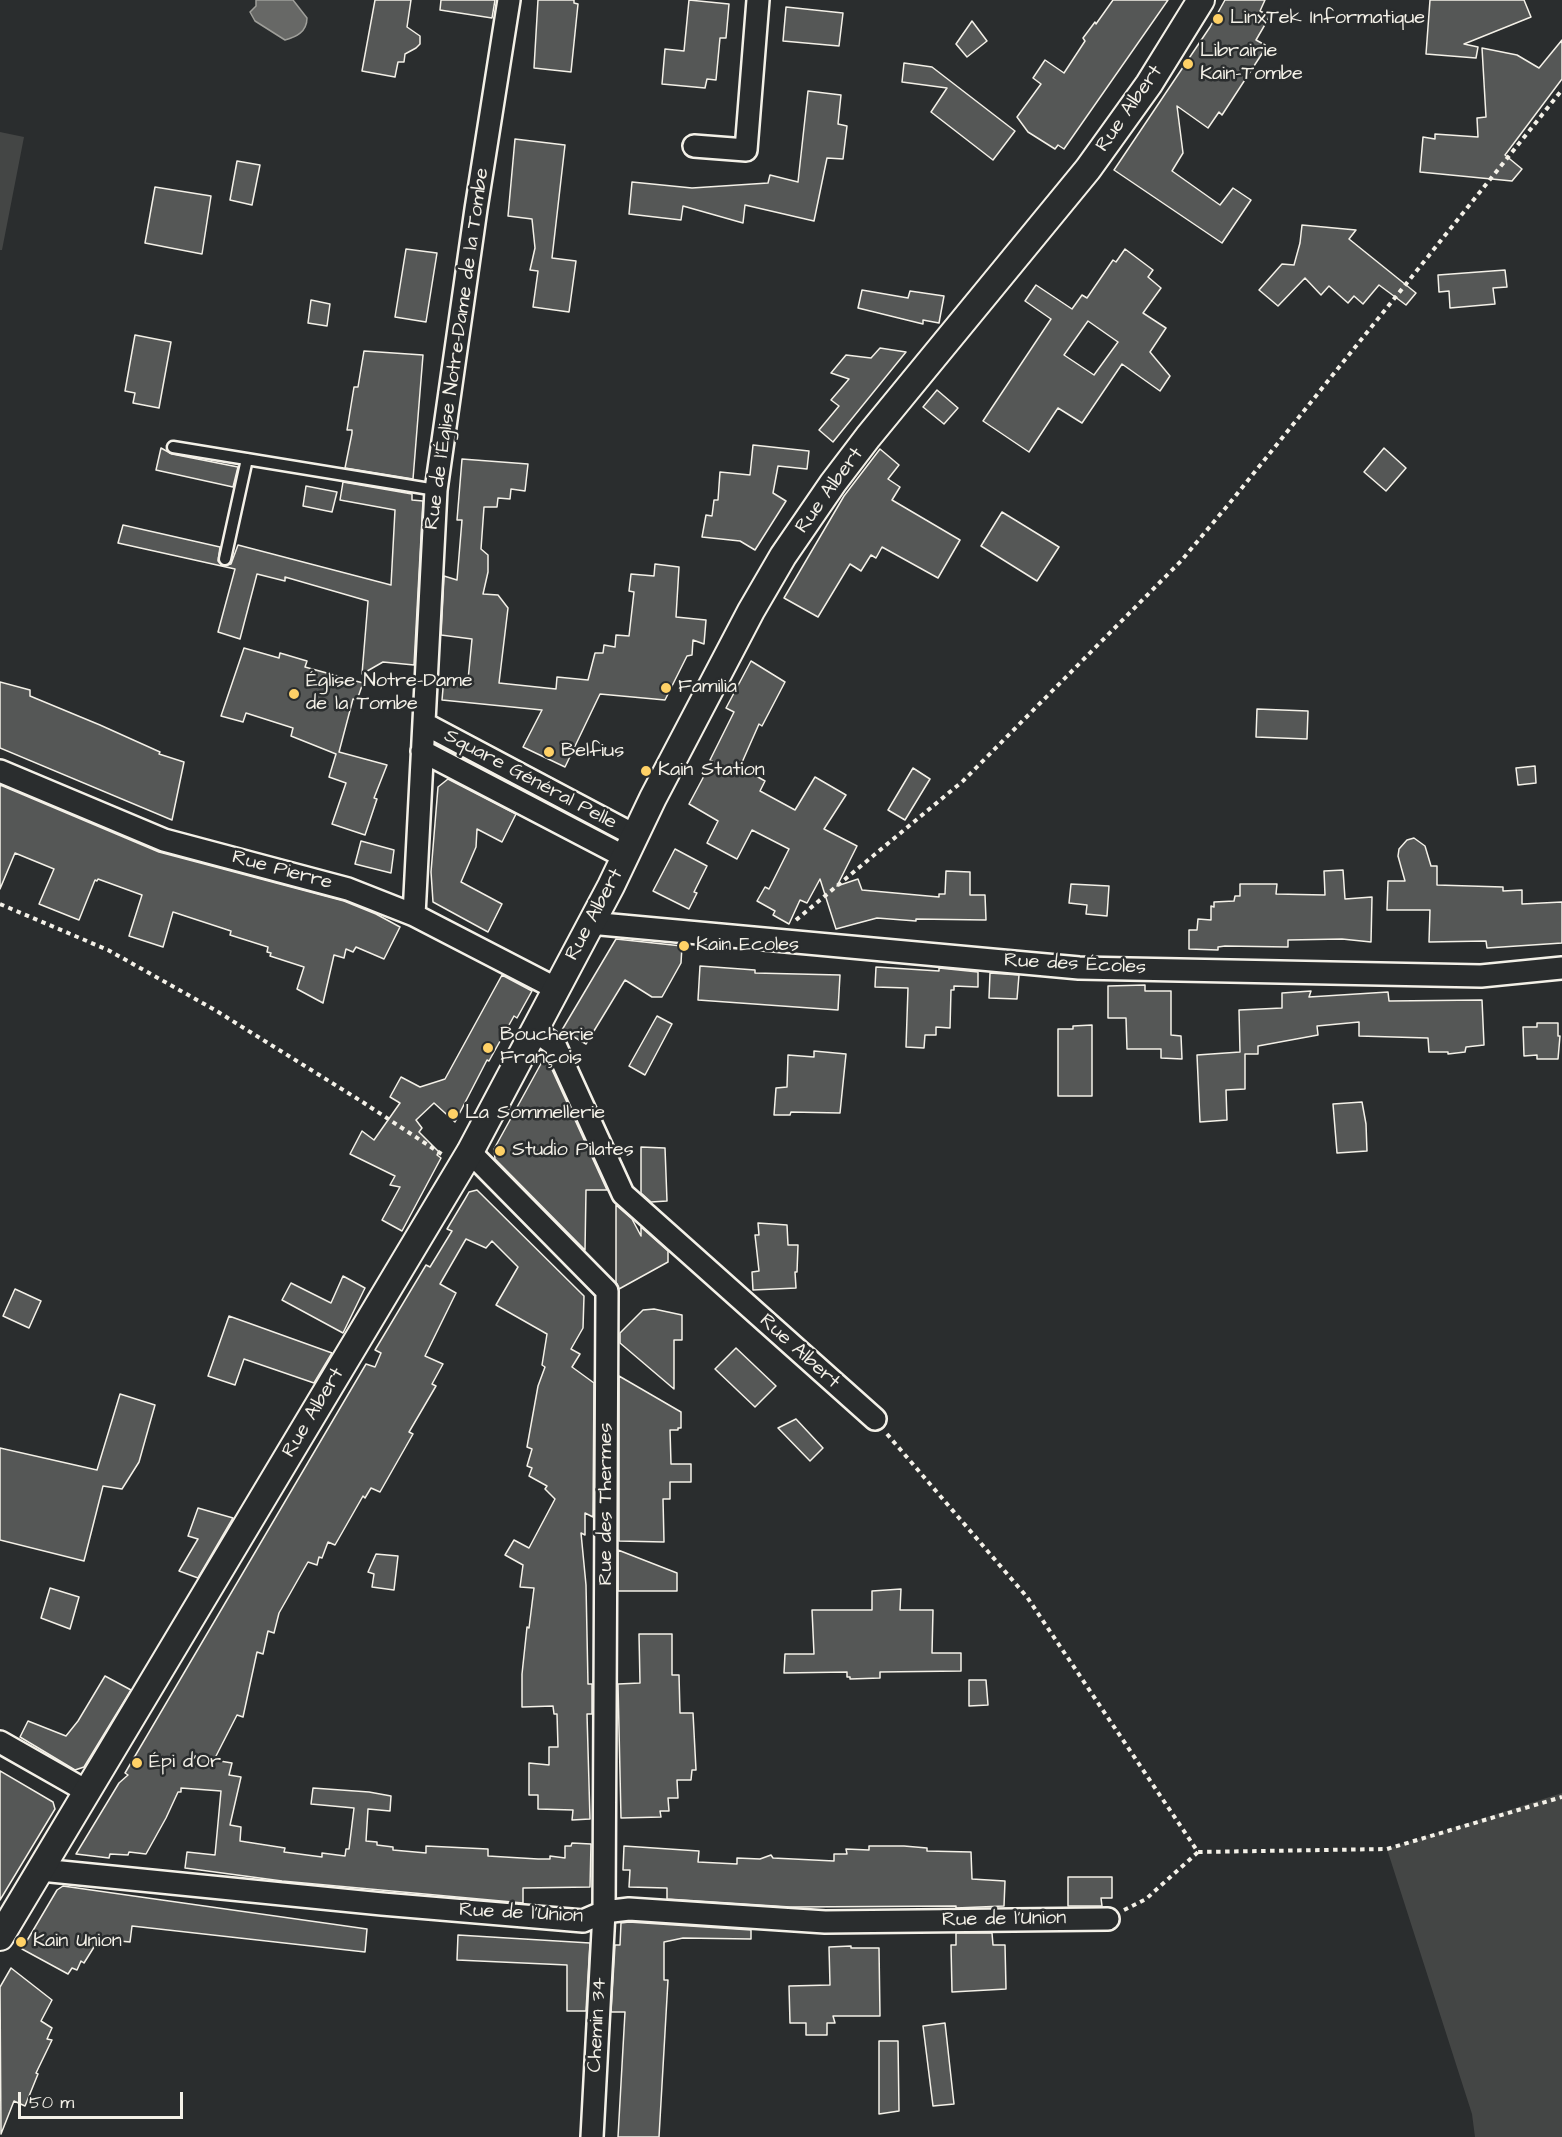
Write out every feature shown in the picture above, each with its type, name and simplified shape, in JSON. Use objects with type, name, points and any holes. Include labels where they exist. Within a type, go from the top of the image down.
[{"type":"street","name":"Rue de l’Église Notre-Dame de la Tombe","points":[[414,915],[436,490],[474,220],[509,0]]},
{"type":"street","points":[[694,146],[746,150],[758,0]]},
{"type":"street","name":"Rue Albert","points":[[0,1937],[465,1160],[557,989],[653,798],[751,611],[783,556],[868,437],[1088,170],[1149,84],[1201,0]]},
{"type":"street","name":"Square Général Pelle","points":[[424,724],[575,805],[630,847]]},
{"type":"street","name":"Square Général Pelle","points":[[423,751],[564,825],[630,847]]},
{"type":"street","name":"Rue Pierre","points":[[0,771],[164,840],[348,888],[414,915],[557,989]]},
{"type":"street","points":[[502,794],[513,772]]},
{"type":"street","points":[[564,825],[575,805]]},
{"type":"street","name":"Rue des Écoles","points":[[590,923],[1079,968],[1481,976],[1562,968]]},
{"type":"street","name":"Rue Albert","points":[[535,1031],[555,1045],[623,1194],[874,1419]]},
{"type":"street","name":"Rue des Thermes","points":[[465,1160],[607,1291],[604,1912]]},
{"type":"street","points":[[0,1742],[88,1792]]},
{"type":"street","name":"Rue de l'Union","points":[[41,1869],[382,1904],[583,1921],[604,1912],[629,1909],[825,1922],[1108,1919]]},
{"type":"street","name":"Chemin 34","points":[[592,2137],[604,1912]]},
{"type":"lane","points":[[173,447],[436,490]]},
{"type":"lane","points":[[225,559],[247,459]]},
{"type":"path","points":[[772,940],[963,781],[1181,561],[1248,482],[1562,90]]},
{"type":"path","points":[[0,904],[108,950],[215,1010],[361,1101],[465,1160]]},
{"type":"path","points":[[874,1419],[1027,1597],[1198,1852]]},
{"type":"path","points":[[1108,1919],[1146,1899],[1198,1852],[1387,1849],[1562,1797]]},
{"type":"shaded area","points":[[256,0],[293,0],[307,18],[305,27],[297,35],[285,40],[255,21],[250,12],[256,6]]},
{"type":"shaded area","points":[[0,132],[24,137],[2,250],[0,250]]},
{"type":"shaded area","points":[[1562,1793],[1562,2137],[1475,2137],[1472,2114],[1387,1849]]},
{"type":"building","points":[[375,0],[411,0],[407,27],[420,36],[420,44],[405,54],[404,62],[398,62],[395,77],[362,71]]},
{"type":"building","points":[[441,0],[495,0],[492,18],[440,10]]},
{"type":"building","points":[[538,0],[574,0],[574,3],[578,4],[571,72],[534,68]]},
{"type":"building","points":[[689,0],[729,4],[726,38],[720,38],[716,80],[707,79],[705,88],[662,84],[665,49],[684,51]]},
{"type":"building","points":[[1113,0],[1168,0],[1064,149],[1058,145],[1055,149],[1028,132],[1017,117],[1041,84],[1033,78],[1045,60],[1064,73],[1085,41],[1083,38]]},
{"type":"building","points":[[1225,0],[1265,0],[1260,11],[1270,16],[1256,40],[1267,46],[1222,115],[1219,112],[1208,128],[1177,106],[1183,153],[1172,171],[1220,205],[1233,188],[1251,200],[1222,243],[1114,170],[1210,27]]},
{"type":"building","points":[[1430,0],[1524,0],[1531,17],[1464,44],[1478,47],[1476,58],[1426,54]]},
{"type":"building","points":[[786,7],[843,13],[839,46],[783,41]]},
{"type":"building","points":[[972,21],[987,41],[967,57],[956,44]]},
{"type":"building","points":[[1562,40],[1562,79],[1505,155],[1522,169],[1512,181],[1420,172],[1423,137],[1435,139],[1435,134],[1478,137],[1477,118],[1486,117],[1482,48],[1517,55],[1539,68]]},
{"type":"building","points":[[904,63],[932,67],[1015,131],[993,160],[931,112],[947,88],[902,82]]},
{"type":"building","points":[[808,91],[841,95],[838,124],[847,126],[843,159],[827,158],[814,221],[745,205],[743,223],[683,206],[681,220],[629,214],[632,182],[692,188],[768,183],[770,175],[798,182]]},
{"type":"building","points":[[515,139],[565,145],[552,258],[576,261],[569,312],[533,307],[538,271],[530,270],[535,248],[532,219],[508,216]]},
{"type":"building","points":[[237,161],[260,165],[252,205],[230,200]]},
{"type":"building","points":[[155,187],[211,196],[202,254],[145,243]]},
{"type":"building","points":[[1302,225],[1356,230],[1349,239],[1416,293],[1406,305],[1379,285],[1363,304],[1354,296],[1348,303],[1329,286],[1321,295],[1305,278],[1278,306],[1259,290],[1282,264],[1294,265]]},
{"type":"building","points":[[406,249],[437,253],[426,322],[395,317]]},
{"type":"building","points":[[1125,249],[1153,270],[1148,277],[1161,288],[1143,313],[1166,328],[1150,352],[1170,376],[1160,391],[1122,364],[1082,423],[1058,408],[1029,452],[983,421],[1051,319],[1025,301],[1036,285],[1072,309],[1082,295],[1087,298],[1113,260],[1116,262]],"holes":[[[1088,321],[1118,342],[1094,375],[1064,355]]]},
{"type":"building","points":[[1505,270],[1507,287],[1493,288],[1495,304],[1450,308],[1449,291],[1439,292],[1438,275]]},
{"type":"building","points":[[862,290],[908,298],[910,291],[944,296],[939,323],[923,320],[923,324],[858,308]]},
{"type":"building","points":[[311,300],[330,304],[327,326],[308,323]]},
{"type":"building","points":[[135,335],[171,342],[159,408],[133,403],[135,393],[125,391]]},
{"type":"building","points":[[880,348],[906,352],[833,442],[819,430],[839,406],[831,400],[849,379],[831,373],[846,355],[871,358]]},
{"type":"building","points":[[364,351],[423,355],[413,479],[345,468],[352,433],[352,430],[347,430],[354,387],[358,387]]},
{"type":"building","points":[[937,390],[958,408],[944,424],[923,407]]},
{"type":"building","points":[[753,445],[809,451],[807,469],[778,466],[773,493],[786,501],[755,550],[740,541],[702,537],[706,515],[712,516],[714,500],[718,500],[720,472],[750,475]]},
{"type":"building","points":[[161,448],[172,454],[238,467],[233,487],[156,470]]},
{"type":"building","points":[[1384,448],[1406,468],[1386,491],[1364,472]]},
{"type":"building","points":[[880,449],[899,465],[888,479],[900,487],[892,500],[960,540],[938,578],[882,547],[876,558],[871,555],[861,571],[850,564],[818,617],[784,598],[844,496]]},
{"type":"building","points":[[462,459],[528,464],[525,491],[511,489],[510,499],[498,498],[497,507],[484,507],[481,549],[488,555],[488,572],[483,594],[498,595],[508,608],[499,683],[556,689],[557,677],[588,680],[595,653],[603,653],[604,645],[615,647],[616,635],[629,636],[634,592],[629,591],[631,574],[654,576],[655,564],[679,567],[676,617],[706,620],[704,644],[693,640],[692,655],[687,656],[665,700],[600,694],[565,767],[523,747],[542,710],[442,700],[444,677],[468,680],[472,639],[441,635],[444,576],[457,580],[462,520],[457,520]]},
{"type":"building","points":[[343,482],[412,494],[412,500],[423,501],[414,665],[383,662],[362,674],[368,601],[285,577],[285,581],[257,574],[240,639],[218,632],[235,569],[118,543],[123,525],[220,547],[218,561],[223,566],[231,564],[238,545],[391,585],[395,510],[340,500]]},
{"type":"building","points":[[306,486],[337,492],[332,512],[303,506]]},
{"type":"building","points":[[1002,512],[1059,547],[1037,581],[981,546]]},
{"type":"building","name":"Église Notre-Dame de la Tombe","points":[[244,648],[279,658],[280,653],[307,661],[305,667],[363,683],[357,700],[353,699],[339,752],[387,765],[374,798],[377,799],[365,835],[332,824],[346,783],[329,777],[336,754],[291,736],[293,728],[246,713],[243,722],[221,716]]},
{"type":"building","points":[[751,661],[785,682],[762,726],[759,724],[740,767],[765,781],[760,791],[795,810],[815,777],[846,795],[824,829],[857,846],[837,886],[858,879],[862,890],[939,897],[939,894],[945,894],[946,871],[970,872],[970,895],[985,895],[986,920],[916,919],[916,921],[877,918],[836,929],[820,879],[807,903],[800,900],[789,924],[773,915],[775,911],[757,901],[765,887],[769,889],[789,849],[752,830],[737,859],[707,843],[718,821],[689,804],[734,712],[726,708]]},
{"type":"building","points":[[0,682],[30,690],[30,696],[100,725],[160,752],[159,754],[184,762],[172,820],[0,748]]},
{"type":"building","points":[[1257,709],[1308,711],[1307,739],[1256,737]]},
{"type":"building","points":[[1535,766],[1536,783],[1518,785],[1516,768]]},
{"type":"building","points":[[913,768],[930,779],[905,820],[888,810]]},
{"type":"building","points":[[448,779],[516,814],[502,842],[477,829],[476,847],[461,882],[502,904],[488,932],[433,902],[431,872],[438,787]]},
{"type":"building","points":[[0,785],[159,852],[344,901],[400,927],[384,959],[356,947],[353,952],[346,949],[344,958],[334,955],[323,1003],[297,989],[304,967],[270,956],[271,953],[267,952],[268,947],[230,935],[231,931],[173,912],[163,947],[129,936],[142,895],[98,879],[95,880],[79,920],[39,904],[54,869],[15,853],[0,889]]},
{"type":"building","points":[[1414,838],[1425,846],[1431,866],[1437,866],[1437,885],[1503,887],[1503,891],[1522,890],[1522,904],[1562,902],[1562,943],[1487,948],[1486,941],[1429,942],[1430,910],[1387,910],[1388,881],[1405,881],[1398,856],[1399,849],[1407,840]]},
{"type":"building","points":[[361,841],[394,850],[391,873],[355,864]]},
{"type":"building","points":[[675,849],[707,866],[694,892],[697,893],[689,909],[653,891]]},
{"type":"building","points":[[1343,870],[1345,899],[1372,897],[1371,942],[1342,939],[1288,940],[1288,947],[1225,946],[1218,947],[1218,950],[1189,949],[1189,930],[1197,930],[1198,919],[1211,920],[1211,906],[1214,907],[1214,902],[1234,901],[1235,896],[1240,896],[1240,884],[1277,884],[1276,894],[1325,895],[1324,871]]},
{"type":"building","points":[[1071,884],[1109,886],[1107,916],[1086,914],[1087,905],[1069,903]]},
{"type":"building","points":[[616,939],[682,946],[681,963],[662,997],[652,997],[625,980],[586,1044],[562,1030]]},
{"type":"building","points":[[700,966],[755,970],[755,973],[840,975],[838,1010],[698,1000]]},
{"type":"building","points":[[876,967],[939,971],[939,968],[978,972],[978,987],[954,986],[954,990],[951,990],[950,1028],[936,1027],[936,1035],[925,1035],[924,1048],[906,1047],[908,988],[875,987]]},
{"type":"building","points":[[990,973],[1019,975],[1017,999],[989,998]]},
{"type":"building","points":[[502,975],[532,991],[517,1018],[514,1016],[489,1061],[487,1060],[455,1122],[434,1103],[416,1120],[422,1128],[419,1132],[439,1152],[437,1155],[441,1158],[402,1231],[382,1220],[400,1187],[390,1185],[395,1176],[350,1154],[362,1131],[374,1140],[400,1103],[390,1097],[401,1077],[420,1087],[445,1079]]},
{"type":"building","points":[[1145,985],[1145,991],[1171,991],[1171,1035],[1181,1036],[1182,1059],[1161,1058],[1161,1049],[1127,1049],[1126,1018],[1108,1018],[1108,986]]},
{"type":"building","points":[[1311,991],[1309,997],[1388,992],[1389,1001],[1482,1000],[1484,1045],[1466,1047],[1465,1052],[1448,1054],[1448,1052],[1429,1052],[1428,1038],[1359,1036],[1359,1022],[1317,1026],[1318,1035],[1258,1046],[1258,1054],[1245,1054],[1245,1089],[1226,1090],[1227,1120],[1200,1122],[1197,1055],[1240,1052],[1239,1010],[1282,1008],[1282,993]]},
{"type":"building","points":[[657,1016],[672,1024],[645,1075],[629,1066]]},
{"type":"building","points":[[1537,1023],[1558,1023],[1558,1036],[1560,1036],[1558,1059],[1537,1059],[1537,1055],[1524,1056],[1523,1027],[1537,1027]]},
{"type":"building","points":[[1092,1025],[1092,1096],[1058,1096],[1058,1029]]},
{"type":"building","points":[[814,1051],[846,1054],[840,1113],[791,1112],[790,1115],[774,1115],[776,1088],[787,1087],[788,1055],[814,1057]]},
{"type":"building","points":[[543,1060],[549,1063],[607,1190],[586,1190],[585,1250],[495,1159],[494,1149]]},
{"type":"building","points":[[1362,1102],[1367,1151],[1337,1153],[1333,1104]]},
{"type":"building","points":[[641,1147],[665,1148],[667,1201],[651,1202],[641,1193]]},
{"type":"building","points":[[477,1190],[584,1296],[583,1328],[571,1349],[580,1354],[572,1367],[594,1383],[593,1517],[585,1513],[585,1535],[581,1533],[586,1585],[588,1684],[592,1684],[592,1714],[587,1714],[590,1819],[572,1820],[573,1810],[538,1809],[538,1795],[529,1795],[529,1763],[549,1765],[549,1747],[558,1747],[557,1714],[554,1714],[553,1706],[522,1707],[522,1674],[534,1588],[520,1587],[523,1565],[505,1555],[514,1540],[529,1548],[555,1499],[545,1489],[547,1486],[529,1476],[532,1468],[527,1466],[532,1449],[527,1447],[538,1386],[545,1367],[542,1365],[547,1334],[496,1305],[518,1267],[492,1241],[486,1248],[466,1239],[440,1284],[456,1293],[425,1356],[443,1364],[432,1384],[436,1386],[409,1432],[413,1434],[380,1492],[371,1488],[365,1498],[363,1496],[335,1545],[328,1542],[317,1565],[308,1562],[279,1613],[274,1633],[268,1631],[263,1654],[257,1652],[243,1717],[237,1715],[214,1760],[232,1763],[229,1775],[241,1777],[230,1825],[241,1827],[240,1841],[285,1848],[284,1852],[322,1857],[322,1853],[345,1856],[346,1849],[349,1849],[354,1808],[311,1804],[313,1788],[369,1792],[391,1796],[390,1811],[368,1809],[366,1841],[393,1847],[393,1850],[426,1853],[426,1846],[488,1849],[488,1856],[538,1859],[550,1859],[550,1856],[565,1858],[565,1846],[571,1846],[572,1843],[591,1844],[590,1887],[523,1888],[523,1903],[282,1881],[185,1868],[187,1852],[215,1855],[221,1791],[181,1788],[181,1792],[178,1792],[146,1854],[129,1852],[128,1855],[110,1854],[109,1858],[76,1854],[119,1783],[128,1775],[125,1773],[366,1364],[375,1367],[381,1353],[375,1350],[426,1265],[430,1267],[452,1231],[447,1229],[469,1192]]},
{"type":"building","points":[[616,1205],[632,1219],[641,1236],[641,1227],[668,1251],[668,1262],[619,1289],[616,1282]]},
{"type":"building","points":[[758,1223],[787,1225],[788,1245],[798,1245],[796,1288],[753,1290],[752,1272],[759,1271],[755,1235],[759,1235]]},
{"type":"building","points":[[343,1276],[365,1288],[343,1333],[282,1300],[291,1283],[331,1303]]},
{"type":"building","points":[[15,1289],[41,1301],[29,1328],[3,1316]]},
{"type":"building","points":[[654,1309],[682,1315],[682,1340],[674,1340],[674,1389],[620,1343],[620,1333],[643,1310]]},
{"type":"building","points":[[229,1316],[332,1353],[314,1383],[244,1359],[235,1385],[208,1376]]},
{"type":"building","points":[[736,1348],[776,1386],[755,1407],[715,1369]]},
{"type":"building","points":[[619,1376],[681,1412],[681,1428],[670,1430],[671,1464],[691,1464],[691,1482],[670,1482],[670,1499],[663,1499],[664,1542],[619,1541]]},
{"type":"building","points":[[120,1394],[155,1405],[139,1462],[122,1489],[103,1486],[84,1561],[0,1540],[0,1448],[97,1470]]},
{"type":"building","points":[[796,1419],[823,1448],[810,1461],[778,1428]]},
{"type":"building","points":[[198,1508],[233,1518],[198,1578],[179,1571],[198,1539],[188,1536]]},
{"type":"building","points":[[618,1550],[677,1573],[677,1591],[618,1591]]},
{"type":"building","points":[[376,1554],[398,1556],[394,1590],[372,1587],[374,1574],[368,1572]]},
{"type":"building","points":[[50,1588],[79,1597],[70,1629],[41,1618]]},
{"type":"building","points":[[901,1589],[900,1610],[933,1610],[932,1653],[961,1653],[961,1671],[880,1672],[880,1678],[850,1679],[847,1677],[847,1672],[784,1673],[785,1654],[814,1654],[812,1610],[872,1610],[872,1591]]},
{"type":"building","points":[[639,1634],[672,1634],[672,1675],[679,1675],[680,1713],[693,1713],[696,1770],[692,1770],[691,1780],[677,1780],[678,1798],[668,1798],[669,1811],[660,1811],[661,1817],[621,1818],[618,1684],[640,1683]]},
{"type":"building","points":[[105,1676],[131,1690],[84,1767],[75,1770],[20,1737],[28,1721],[66,1736],[78,1721]]},
{"type":"building","points":[[969,1680],[986,1680],[988,1705],[969,1706]]},
{"type":"building","points":[[0,1771],[53,1802],[55,1809],[0,1900]]},
{"type":"building","points":[[624,1846],[699,1851],[698,1862],[737,1864],[737,1858],[760,1859],[771,1855],[773,1858],[834,1861],[834,1854],[847,1854],[846,1849],[869,1850],[869,1846],[904,1846],[927,1848],[927,1851],[971,1852],[972,1879],[1005,1881],[1004,1906],[790,1907],[667,1899],[667,1888],[629,1887],[630,1870],[623,1870]]},
{"type":"building","points":[[1068,1877],[1112,1877],[1112,1898],[1101,1898],[1102,1906],[1068,1906]]},
{"type":"building","points":[[63,1886],[367,1929],[365,1952],[132,1926],[130,1942],[99,1939],[84,1963],[81,1961],[77,1970],[72,1968],[68,1974],[22,1949],[57,1890]]},
{"type":"building","points":[[621,1923],[751,1930],[751,1939],[683,1938],[664,1942],[664,1980],[668,1980],[659,2137],[618,2137],[625,2012],[611,2012],[615,1945],[620,1945]]},
{"type":"building","points":[[956,1933],[992,1933],[993,1945],[1005,1945],[1006,1989],[952,1992],[951,1945],[956,1945]]},
{"type":"building","points":[[458,1935],[590,1943],[586,2011],[567,2011],[567,1965],[457,1960]]},
{"type":"building","points":[[851,1946],[851,1948],[879,1948],[880,2016],[833,2016],[835,2023],[827,2023],[827,2035],[806,2035],[806,2023],[790,2023],[789,1986],[830,1985],[829,1947]]},
{"type":"building","points":[[11,1968],[52,2000],[41,2021],[52,2028],[47,2039],[52,2040],[36,2073],[38,2074],[25,2106],[14,2101],[1,2134],[0,1987]]},
{"type":"building","points":[[945,2023],[954,2104],[933,2106],[923,2026]]},
{"type":"building","points":[[879,2041],[898,2041],[899,2111],[879,2114]]},
{"type":"place","name":"LinxTek Informatique","points":[[1218,19]]},
{"type":"place","name":"Librairie Kain-Tombe","points":[[1188,64]]},
{"type":"place","name":"Familia","points":[[666,688]]},
{"type":"place","name":"Église Notre-Dame de la Tombe","points":[[294,694]]},
{"type":"place","name":"Belfius","points":[[549,752]]},
{"type":"place","name":"Kain Station","points":[[646,771]]},
{"type":"place","name":"Kain Ecoles","points":[[684,946]]},
{"type":"place","name":"Boucherie François","points":[[488,1048]]},
{"type":"place","name":"La Sommellerie","points":[[453,1114]]},
{"type":"place","name":"Studio Pilates","points":[[500,1151]]},
{"type":"place","name":"Épi d'Or","points":[[137,1763]]},
{"type":"place","name":"Kain Union","points":[[21,1942]]}]
